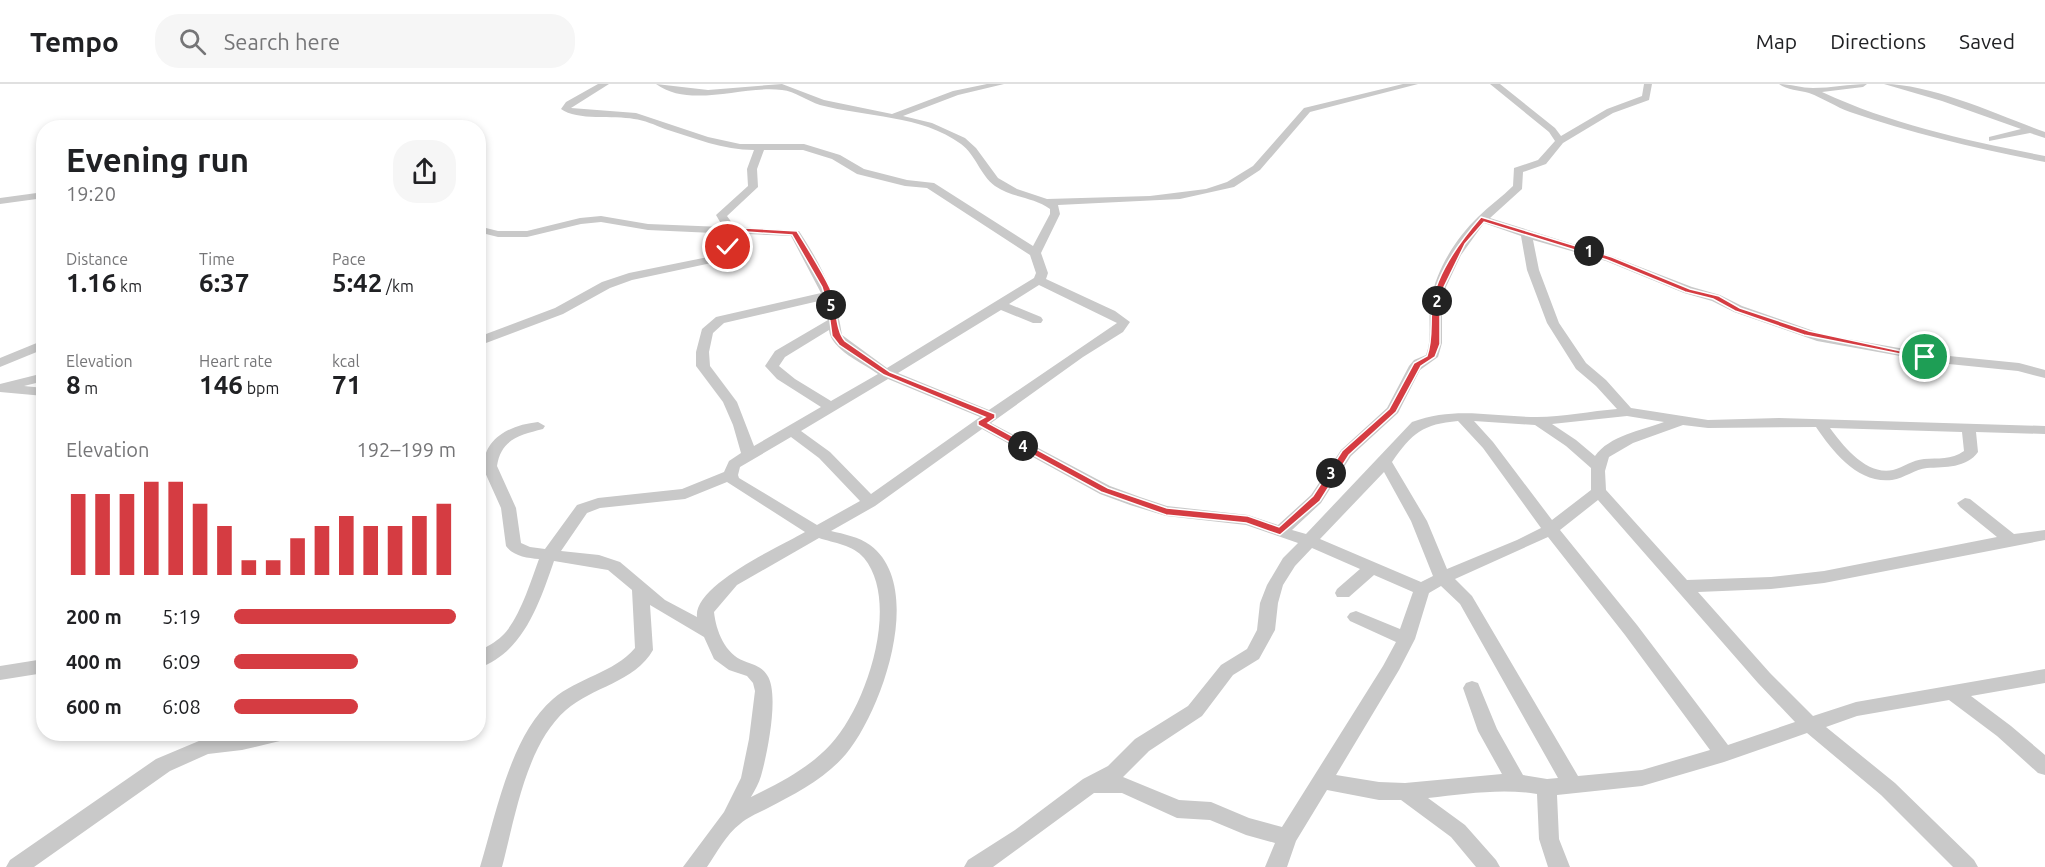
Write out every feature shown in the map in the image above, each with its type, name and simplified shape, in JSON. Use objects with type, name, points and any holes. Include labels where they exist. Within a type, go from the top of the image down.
[{"type":"street","points":[[486,656],[509,640],[534,594],[548,556],[586,506],[685,494],[730,475],[734,464],[793,432],[1000,305],[1039,280],[1042,273],[1035,253],[1000,233],[935,187],[905,183],[890,177],[861,172],[836,157],[804,147],[740,147],[705,139],[636,116],[574,112],[566,109],[569,104],[605,84]]},
{"type":"street","points":[[660,84],[678,91],[702,94],[751,87],[781,87],[818,101],[920,124],[962,141],[981,159],[1001,185],[1052,205],[1056,211],[1035,253]]},
{"type":"street","points":[[892,117],[956,93],[999,84]]},
{"type":"street","points":[[1043,202],[1161,197],[1224,187],[1249,175],[1276,149],[1307,110],[1414,84]]},
{"type":"street","points":[[1494,84],[1552,130],[1560,141]]},
{"type":"street","points":[[1280,531],[1316,499],[1346,453],[1393,410],[1417,364],[1431,357],[1436,344],[1436,304],[1439,289],[1462,244],[1483,219],[1518,187],[1518,171],[1542,162],[1560,141],[1610,111],[1646,98],[1648,84]]},
{"type":"street","points":[[1783,84],[1812,91],[1851,109],[1913,129],[1947,136],[1973,145],[2045,159]]},
{"type":"street","points":[[1812,91],[1863,84]]},
{"type":"street","points":[[1888,84],[1945,99],[2045,135]]},
{"type":"street","points":[[1992,139],[2031,130]]},
{"type":"street","points":[[731,230],[721,214],[753,187],[752,169],[760,148]]},
{"type":"street","points":[[0,201],[36,196]]},
{"type":"street","points":[[0,213],[17,198]]},
{"type":"street","points":[[486,231],[498,234],[527,234],[551,230],[580,221],[601,219],[648,227],[789,231],[798,235],[800,245],[822,279],[835,321],[837,338],[887,374],[986,420],[1105,490],[1166,512],[1248,520],[1309,541],[1422,589]]},
{"type":"street","points":[[1483,219],[1610,259],[1688,290],[1716,298],[1738,309],[1822,338],[1939,359],[2022,367],[2045,374]]},
{"type":"street","points":[[486,339],[559,311],[606,285],[629,277],[712,260],[721,255],[745,230]]},
{"type":"street","points":[[1526,234],[1533,270],[1553,323],[1581,366],[1601,383],[1627,412]]},
{"type":"street","points":[[694,867],[731,818],[751,778],[759,739],[764,691],[761,680],[753,671],[735,665],[720,654],[705,612],[717,594],[731,581],[870,501],[1078,354],[1119,329],[1124,323],[1118,316],[1083,303],[1039,280]]},
{"type":"street","points":[[749,456],[744,432],[726,394],[704,368],[702,351],[708,329],[720,320],[827,295]]},
{"type":"street","points":[[1000,305],[1037,320]]},
{"type":"street","points":[[831,407],[813,393],[786,380],[772,366],[780,354],[835,321]]},
{"type":"street","points":[[0,363],[36,347]]},
{"type":"street","points":[[0,388],[36,379]]},
{"type":"street","points":[[0,388],[36,391]]},
{"type":"street","points":[[975,867],[1022,836],[1090,785],[1115,772],[1142,745],[1194,711],[1227,670],[1253,654],[1266,630],[1269,603],[1275,585],[1289,562],[1385,462],[1417,425],[1434,419],[1461,416],[1538,421],[1627,412],[1708,424],[1761,422],[2045,430]]},
{"type":"street","points":[[1461,416],[1488,445],[1516,486],[1724,754]]},
{"type":"street","points":[[1538,421],[1571,443],[1598,467]]},
{"type":"street","points":[[1680,421],[1619,445],[1605,453],[1598,467],[1599,491],[1764,678],[1809,724],[1888,789],[1967,867]]},
{"type":"street","points":[[1821,425],[1836,447],[1844,454],[1870,471],[1885,475],[1901,472],[1920,464],[1947,463],[1961,459],[1971,452],[1969,429]]},
{"type":"street","points":[[538,426],[510,433],[500,440],[490,462],[490,470],[510,513],[511,537],[514,546],[527,552],[548,556],[607,563],[628,576],[640,590],[659,604],[711,633]]},
{"type":"street","points":[[793,432],[834,462],[870,501]]},
{"type":"street","points":[[1385,462],[1419,521],[1443,577],[1466,600],[1573,785]]},
{"type":"street","points":[[730,475],[734,481],[818,532],[853,542],[870,554],[880,571],[886,590],[889,615],[882,663],[852,731],[839,749],[792,785],[731,818]]},
{"type":"street","points":[[1276,867],[1287,837],[1390,670],[1406,639],[1422,589],[1443,577],[1525,543],[1577,510],[1599,491]]},
{"type":"street","points":[[1965,503],[2010,540]]},
{"type":"street","points":[[1682,586],[1766,583],[1821,577],[2045,535]]},
{"type":"street","points":[[1344,593],[1372,568]]},
{"type":"street","points":[[491,867],[514,791],[539,726],[561,703],[634,662],[644,650],[640,590]]},
{"type":"street","points":[[1356,617],[1406,639]]},
{"type":"street","points":[[0,673],[36,667]]},
{"type":"street","points":[[1323,781],[1379,791],[1405,792],[1484,783],[1517,782],[1547,787],[1642,778],[1724,754],[1856,709],[2045,676]]},
{"type":"street","points":[[1472,688],[1488,731],[1517,782]]},
{"type":"street","points":[[1950,691],[2004,730],[2045,767]]},
{"type":"street","points":[[17,867],[163,765],[206,746],[245,741]]},
{"type":"street","points":[[1090,785],[1124,785],[1177,810],[1211,811],[1246,826],[1287,837]]},
{"type":"street","points":[[1547,787],[1549,839],[1559,867]]},
{"type":"street","points":[[1405,792],[1458,831],[1489,867]]},
{"type":"route","points":[[728,247],[745,230],[795,233],[798,235],[806,257],[822,279],[832,307],[836,336],[842,343],[887,374],[992,416],[981,423],[1105,490],[1166,512],[1248,520],[1280,531],[1316,499],[1346,453],[1382,421],[1399,402],[1417,364],[1431,357],[1436,344],[1436,304],[1439,289],[1462,244],[1483,219],[1610,259],[1807,334],[1925,357]]}]
